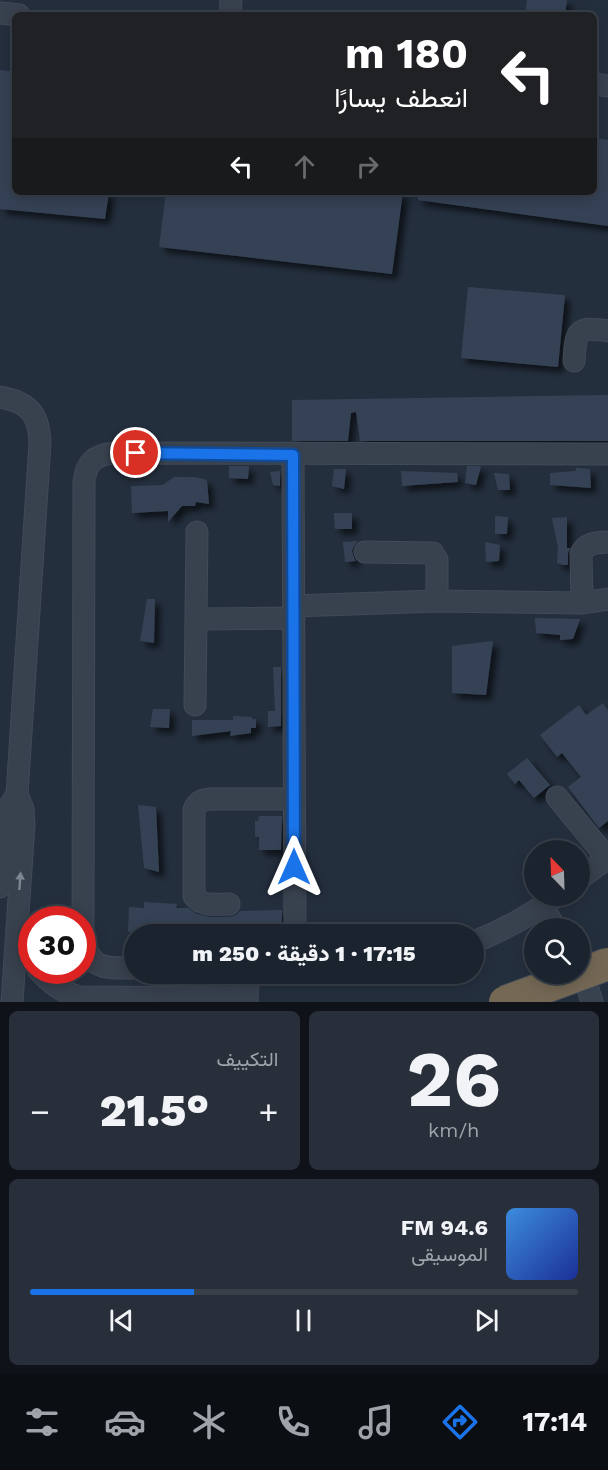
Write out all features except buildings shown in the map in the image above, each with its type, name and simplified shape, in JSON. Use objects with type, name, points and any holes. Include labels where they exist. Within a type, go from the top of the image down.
[{"type":"highway","points":[[505,1002],[608,964]]},
{"type":"street","points":[[574,361],[576,341],[581,332],[591,328],[608,331]]},
{"type":"street","points":[[0,397],[20,402],[32,412],[39,427],[40,443],[7,810],[4,819],[0,886]]},
{"type":"street","points":[[124,968],[109,968],[92,959],[87,952],[83,935],[85,473],[89,464],[104,454],[608,454]]},
{"type":"street","points":[[293,455],[295,924]]},
{"type":"street","points":[[195,705],[197,532]]},
{"type":"street","points":[[582,603],[581,553],[591,543],[608,542]]},
{"type":"street","points":[[365,552],[433,554],[436,560],[437,601]]},
{"type":"street","points":[[196,619],[437,601],[582,603],[608,599]]},
{"type":"street","points":[[8,793],[23,809],[24,825],[12,1002]]},
{"type":"street","points":[[557,796],[608,858],[590,871]]},
{"type":"street","points":[[229,904],[204,904],[194,896],[194,810],[196,806],[199,802],[211,799],[294,799]]},
{"type":"street","points":[[484,938],[501,931],[542,906]]},
{"type":"street","points":[[52,984],[79,997],[247,1000],[248,984]]},
{"type":"street","points":[[585,984],[592,1002]]},
{"type":"route","points":[[136,453],[293,455],[294,867]]}]
